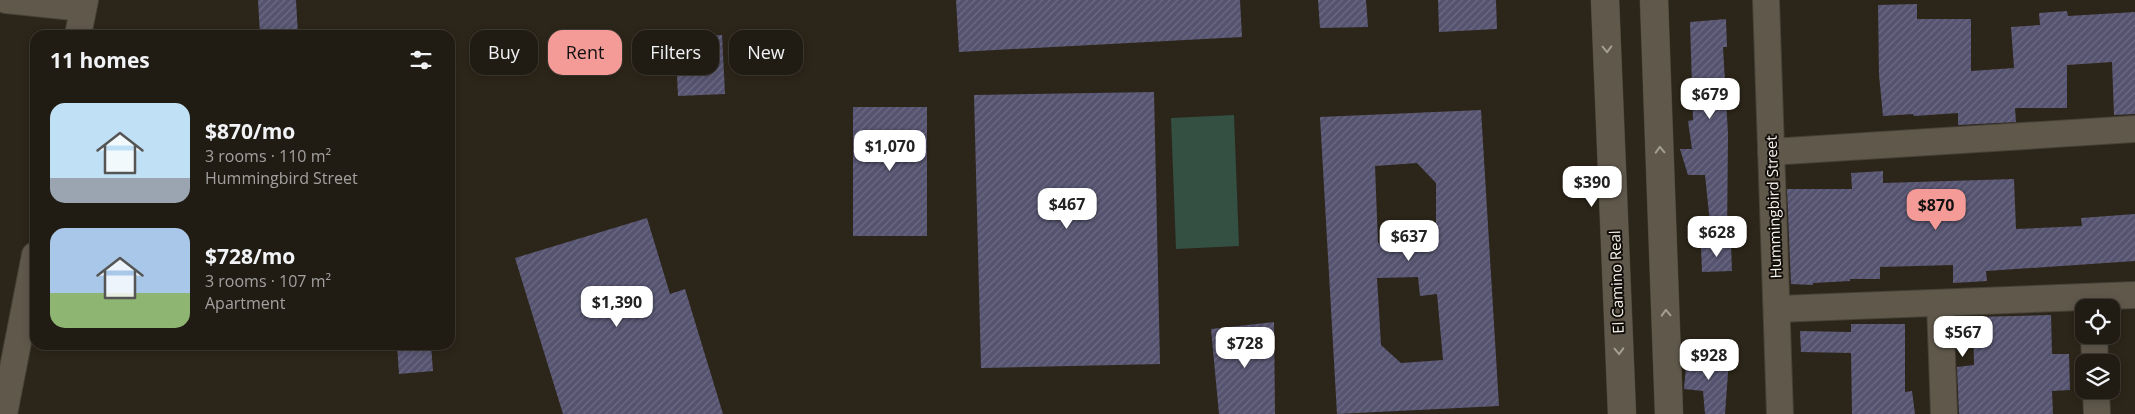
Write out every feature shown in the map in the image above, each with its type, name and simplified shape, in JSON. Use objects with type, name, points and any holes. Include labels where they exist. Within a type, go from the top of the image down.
[{"type":"street","points":[[6,0],[84,4],[79,30]]},
{"type":"street","name":"El Camino Real","points":[[1605,0],[1622,414]]},
{"type":"street","points":[[1654,0],[1669,414]]},
{"type":"street","name":"Hummingbird Street","points":[[1766,0],[1780,414]]},
{"type":"street","points":[[1771,152],[2135,129]]},
{"type":"street","points":[[4,414],[30,281]]},
{"type":"street","points":[[2106,299],[2135,295]]},
{"type":"street","points":[[1777,309],[1940,303],[2075,301]]},
{"type":"street","points":[[1940,303],[1944,414]]},
{"type":"street","points":[[2096,399],[2097,414]]},
{"type":"green space","points":[[1234,115],[1239,246],[1176,249],[1171,118]]},
{"type":"building","points":[[258,0],[296,0],[298,30],[260,30]]},
{"type":"building","points":[[956,0],[1240,0],[1242,37],[959,52]]},
{"type":"building","points":[[1318,0],[1366,0],[1368,27],[1320,28]]},
{"type":"building","points":[[1438,0],[1496,0],[1497,29],[1439,32]]},
{"type":"building","points":[[1917,4],[1917,19],[1971,19],[1971,71],[2014,68],[2011,27],[2040,25],[2039,13],[2067,11],[2068,16],[2135,12],[2135,114],[2114,115],[2112,62],[2067,65],[2067,108],[2015,108],[2016,122],[1958,125],[1958,113],[1883,116],[1879,75],[1878,5]]},
{"type":"building","points":[[1726,19],[1727,47],[1723,47],[1728,134],[1727,242],[1712,243],[1705,175],[1688,175],[1680,149],[1692,149],[1688,121],[1693,120],[1690,22]]},
{"type":"building","points":[[719,35],[722,35],[725,94],[678,96],[677,75],[719,75]]},
{"type":"building","points":[[1154,92],[1160,364],[981,368],[974,95]]},
{"type":"building","points":[[853,107],[927,107],[927,236],[853,236]]},
{"type":"building","points":[[1481,110],[1499,406],[1337,414],[1320,117]],"holes":[[[1417,163],[1436,183],[1436,239],[1378,243],[1375,166]],[[1418,277],[1420,296],[1437,294],[1443,360],[1401,363],[1381,345],[1377,278]]]},
{"type":"building","points":[[1883,171],[1883,183],[2014,179],[2016,229],[2082,226],[2081,218],[2135,214],[2135,261],[1986,271],[1987,281],[1953,283],[1953,265],[1880,267],[1880,279],[1850,279],[1850,281],[1813,283],[1813,285],[1791,284],[1787,189],[1852,189],[1851,173]]},
{"type":"building","points":[[647,218],[670,294],[685,289],[723,414],[563,414],[515,258]]},
{"type":"building","points":[[1731,244],[1732,271],[1702,272],[1701,246]]},
{"type":"building","points":[[2051,315],[2052,354],[2069,354],[2070,390],[2052,391],[2053,414],[1959,414],[1957,367],[1974,365],[1973,317]]},
{"type":"building","points":[[1274,322],[1275,414],[1219,414],[1211,329]]},
{"type":"building","points":[[1851,324],[1905,324],[1905,392],[1912,391],[1915,414],[1852,414],[1851,353],[1801,352],[1800,331],[1851,332]]},
{"type":"building","points":[[397,350],[431,350],[433,371],[399,374]]},
{"type":"building","points":[[1687,356],[1729,359],[1725,414],[1705,414],[1703,391],[1684,389]]}]
